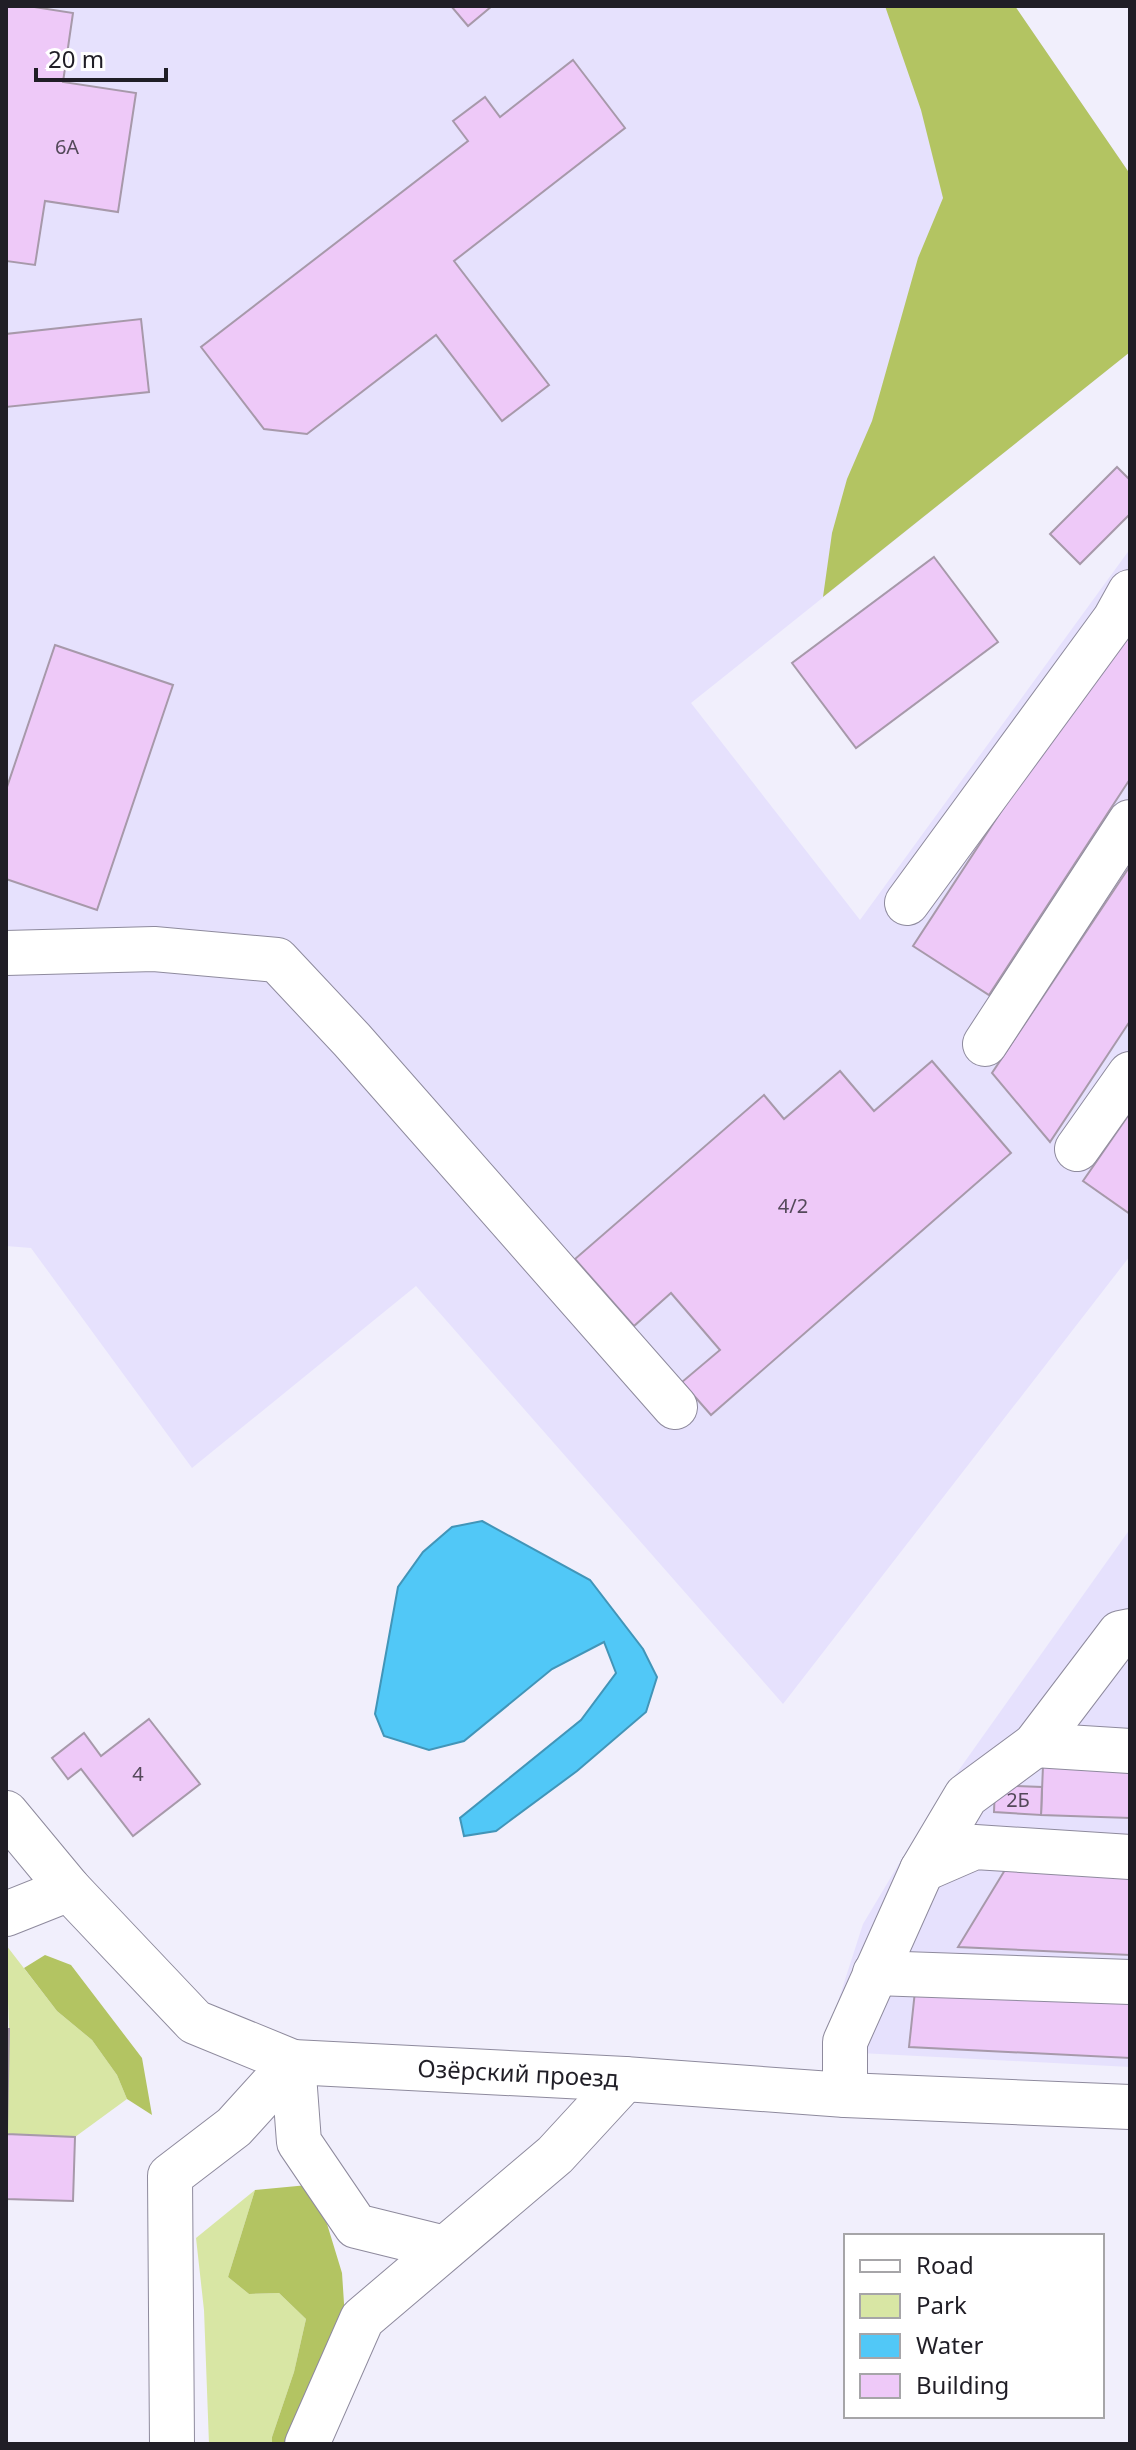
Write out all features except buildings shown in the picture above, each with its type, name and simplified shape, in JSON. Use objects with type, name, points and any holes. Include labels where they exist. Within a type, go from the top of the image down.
[{"type":"street","points":[[907,903],[1115,619],[1130,592]]},
{"type":"street","points":[[985,1044],[1130,822]]},
{"type":"street","points":[[6,953],[154,949],[277,960],[352,1040],[675,1407]]},
{"type":"street","points":[[1077,1149],[1130,1074]]},
{"type":"street","points":[[845,2095],[845,2042],[922,1870],[966,1796],[1035,1745],[1120,1633],[1130,1631]]},
{"type":"street","points":[[1035,1745],[1130,1751]]},
{"type":"street","name":"Озёрский проезд","points":[[6,1813],[69,1889],[195,2022],[293,2062],[625,2079],[845,2095],[1130,2107]]},
{"type":"street","points":[[922,1870],[975,1847],[1130,1857]]},
{"type":"street","points":[[6,1914],[69,1889]]},
{"type":"street","points":[[875,1973],[1130,1982]]},
{"type":"street","points":[[293,2062],[299,2142],[356,2226],[445,2248]]},
{"type":"street","points":[[172,2444],[170,2176],[234,2127],[293,2062]]},
{"type":"street","points":[[307,2444],[362,2319],[555,2155],[625,2079]]},
{"type":"shaded area","points":[[6,6],[1015,6],[1130,174],[1130,352],[691,703],[860,920],[1130,549],[1130,1256],[783,1704],[416,1286],[192,1468],[31,1248],[6,1246]]},
{"type":"shaded area","points":[[1130,1529],[1130,2067],[822,2051],[863,1924],[934,1805]]},
{"type":"green space","points":[[885,6],[1015,6],[1130,174],[1130,352],[823,597],[832,533],[847,479],[872,421],[918,258],[943,198],[921,110]]},
{"type":"green space","points":[[6,1945],[57,2011],[92,2040],[117,2075],[127,2099],[75,2137],[7,2134],[9,2029]]},
{"type":"green space","points":[[45,1955],[71,1965],[142,2058],[152,2115],[127,2099],[117,2075],[92,2040],[57,2011],[24,1968]]},
{"type":"green space","points":[[308,2185],[324,2214],[342,2273],[346,2333],[295,2444],[272,2444],[306,2319],[279,2293],[249,2294],[228,2277],[255,2190]]},
{"type":"green space","points":[[255,2190],[228,2277],[249,2294],[279,2293],[306,2319],[272,2444],[209,2444],[204,2310],[196,2238]]},
{"type":"water","points":[[482,1521],[590,1580],[643,1649],[657,1677],[646,1712],[577,1771],[496,1831],[464,1836],[460,1818],[581,1720],[616,1673],[604,1642],[552,1669],[464,1741],[429,1750],[384,1736],[375,1714],[398,1587],[423,1552],[452,1527]]}]
